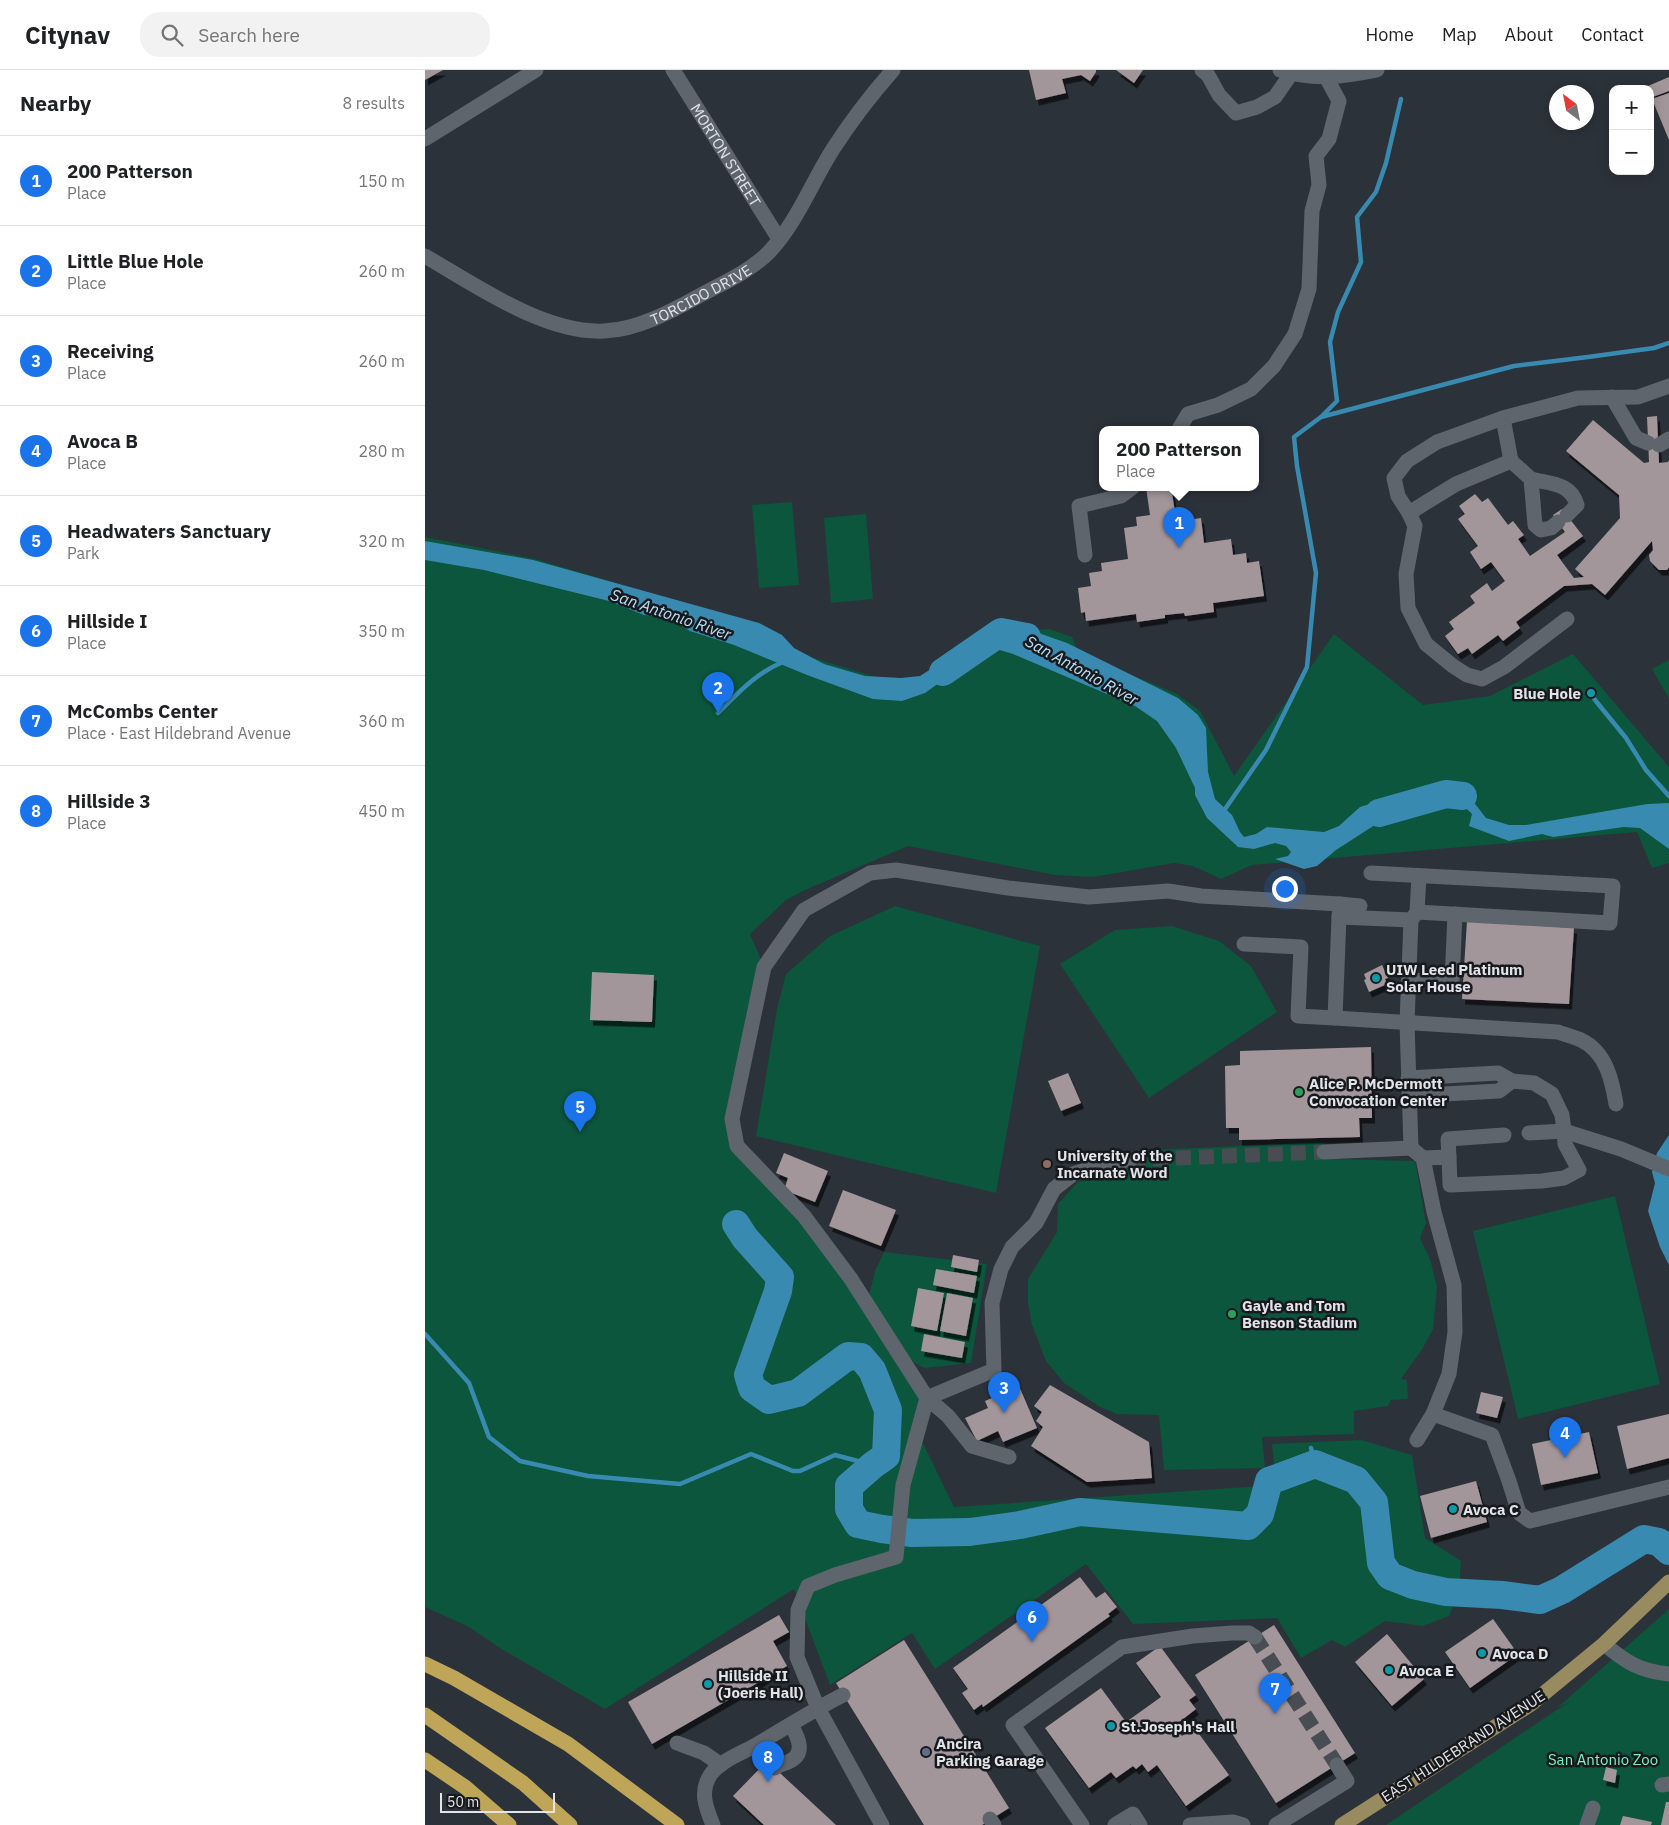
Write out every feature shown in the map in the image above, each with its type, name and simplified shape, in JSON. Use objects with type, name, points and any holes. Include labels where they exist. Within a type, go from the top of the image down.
[{"type":"highway","points":[[425,1664],[454,1678],[568,1744],[677,1825]]},
{"type":"highway","points":[[425,1715],[523,1783],[570,1825]]},
{"type":"highway","points":[[425,1760],[465,1787],[509,1825]]},
{"type":"main road","name":"EAST HILDEBRAND AVENUE","points":[[1342,1825],[1531,1704],[1604,1644],[1669,1582]]},
{"type":"street","points":[[425,139],[536,70]]},
{"type":"street","name":"MORTON STREET","points":[[673,70],[779,239]]},
{"type":"street","name":"TORCIDO DRIVE","points":[[425,256],[522,311],[570,328],[604,332],[626,328],[667,314],[746,270],[769,252],[793,219],[833,148],[866,102],[893,70]]},
{"type":"street","points":[[1202,70],[1208,75],[1219,95],[1236,113],[1257,107],[1275,97],[1286,72],[1298,76],[1326,77],[1377,70]]},
{"type":"street","points":[[1181,426],[1188,414],[1218,405],[1251,389],[1274,366],[1295,334],[1309,289],[1312,211],[1319,185],[1316,156],[1329,139],[1339,101],[1326,77]]},
{"type":"street","points":[[1567,619],[1504,667],[1482,679],[1467,675],[1426,644],[1408,608],[1407,574],[1415,526],[1398,496],[1394,478],[1407,461],[1437,442],[1503,418],[1578,398],[1638,397],[1668,389]]},
{"type":"street","points":[[1612,397],[1636,438],[1659,442]]},
{"type":"street","points":[[1503,418],[1511,461],[1531,479],[1567,488],[1574,496],[1577,505],[1551,528],[1541,530],[1535,524],[1531,479]]},
{"type":"street","points":[[1409,513],[1456,484],[1511,461]]},
{"type":"street","points":[[1085,555],[1079,506],[1121,496],[1128,491]]},
{"type":"street","points":[[1009,1457],[972,1446],[948,1416],[927,1398],[851,1279],[804,1216],[737,1146],[732,1119],[764,967],[804,910],[870,874],[896,870],[1008,888],[1089,897],[1168,891],[1340,911],[1414,916],[1455,914],[1610,924],[1613,886],[1371,873]]},
{"type":"street","points":[[1411,1148],[1407,1022],[1414,916],[1419,876]]},
{"type":"street","points":[[1340,911],[1360,906]]},
{"type":"street","points":[[1335,1018],[1340,911]]},
{"type":"street","points":[[1409,980],[1452,982],[1455,914]]},
{"type":"street","points":[[1244,944],[1301,947],[1298,1016],[1558,1032],[1583,1040],[1602,1057],[1612,1079],[1616,1104]]},
{"type":"street","points":[[1408,1078],[1498,1074],[1511,1081],[1534,1083],[1551,1094],[1562,1115],[1565,1144],[1579,1170],[1564,1178],[1542,1181],[1450,1185],[1448,1139],[1504,1135]]},
{"type":"street","points":[[1409,1096],[1499,1091],[1511,1081]]},
{"type":"street","points":[[1529,1133],[1564,1130],[1621,1149],[1669,1169]]},
{"type":"street","points":[[1324,1152],[1411,1148],[1423,1158],[1434,1212],[1454,1285],[1455,1332],[1449,1374],[1433,1414],[1417,1440]]},
{"type":"street","points":[[1423,1158],[1449,1157]]},
{"type":"street","points":[[927,1398],[994,1370],[991,1303],[1001,1269],[1012,1247],[1036,1223],[1054,1189],[1073,1174],[1115,1161],[1131,1160]]},
{"type":"street","points":[[882,1825],[818,1708],[797,1657],[798,1610],[808,1586],[835,1575],[896,1557],[903,1485],[927,1398]]},
{"type":"street","points":[[1433,1414],[1492,1435],[1519,1513],[1530,1521],[1669,1487]]},
{"type":"street","points":[[1082,1825],[1013,1725],[1122,1647],[1193,1636],[1232,1633],[1249,1633],[1255,1637]]},
{"type":"street","points":[[1604,1644],[1625,1661],[1640,1669],[1669,1674]]},
{"type":"street","points":[[713,1825],[703,1794],[711,1774],[721,1765],[818,1708],[843,1696]]},
{"type":"street","points":[[775,1768],[797,1756],[800,1747],[797,1735],[791,1725]]},
{"type":"street","points":[[677,1743],[703,1753],[721,1765]]},
{"type":"street","points":[[1276,1825],[1347,1781],[1337,1765]]},
{"type":"street","points":[[1587,1825],[1593,1808]]},
{"type":"street","points":[[1115,1825],[1133,1814],[1140,1825]]},
{"type":"street","points":[[1190,1825],[1196,1823],[1233,1822],[1243,1825]]},
{"type":"green space","points":[[792,502],[799,585],[759,588],[752,505]]},
{"type":"green space","points":[[866,514],[873,599],[831,603],[824,518]]},
{"type":"green space","points":[[425,537],[535,559],[613,582],[791,651],[888,681],[931,686],[956,678],[1003,641],[1022,631],[1049,629],[1072,637],[1079,653],[1177,694],[1200,711],[1234,776],[1334,634],[1423,705],[1490,696],[1573,654],[1669,767],[1669,863],[1652,868],[1637,832],[1252,865],[1221,879],[1193,866],[1174,863],[1093,877],[1055,875],[908,846],[786,900],[750,934],[764,967],[732,1119],[737,1146],[804,1216],[927,1398],[918,1433],[954,1507],[1276,1485],[1272,1444],[1361,1440],[1412,1455],[1425,1538],[1461,1561],[1459,1592],[1449,1616],[1423,1626],[1385,1621],[1345,1647],[1332,1640],[1301,1658],[1277,1618],[1133,1624],[1086,1564],[935,1669],[912,1633],[830,1685],[794,1589],[605,1709],[500,1648],[469,1627],[425,1607]]},
{"type":"green space","points":[[1669,660],[1669,699],[1652,669]]},
{"type":"green space","points":[[895,906],[1040,946],[996,1193],[756,1136],[777,1009],[786,974],[830,936]]},
{"type":"green space","points":[[1172,926],[1219,941],[1251,966],[1277,1012],[1149,1098],[1060,964],[1115,930]]},
{"type":"green space","name":"Gayle and Tom Benson Stadium","points":[[1323,1142],[1326,1159],[1415,1161],[1426,1223],[1420,1238],[1430,1259],[1437,1286],[1433,1329],[1423,1348],[1401,1379],[1407,1380],[1408,1399],[1391,1400],[1388,1406],[1354,1411],[1354,1434],[1262,1437],[1265,1468],[1164,1470],[1159,1415],[1117,1414],[1100,1407],[1064,1383],[1046,1361],[1032,1325],[1028,1303],[1028,1279],[1057,1232],[1058,1204],[1078,1182],[1131,1167],[1130,1151]]},
{"type":"green space","points":[[1615,1196],[1660,1384],[1518,1419],[1473,1231]]},
{"type":"green space","points":[[884,1252],[987,1264],[971,1363],[925,1368],[916,1364],[900,1347],[869,1295],[875,1271]]},
{"type":"green space","name":"San Antonio Zoo","points":[[1669,1609],[1669,1825],[1386,1825],[1570,1702],[1557,1708]]},
{"type":"water","points":[[425,541],[533,560],[759,623],[782,635],[794,648],[824,664],[865,676],[901,678],[920,676],[979,638],[971,660],[925,693],[902,701],[873,699],[807,675],[734,645],[690,631],[665,617],[644,615],[609,601],[484,570],[425,560]]},
{"type":"water","points":[[1002,620],[1067,643],[1178,698],[1198,715],[1206,728],[1208,772],[1215,799],[1232,815],[1244,837],[1256,834],[1267,827],[1324,832],[1339,826],[1360,807],[1411,791],[1450,787],[1465,791],[1486,818],[1509,825],[1526,825],[1647,804],[1669,803],[1669,849],[1640,828],[1624,827],[1553,837],[1542,834],[1509,841],[1469,826],[1472,814],[1460,802],[1418,799],[1411,808],[1411,815],[1403,819],[1378,823],[1336,850],[1317,866],[1304,869],[1275,859],[1288,856],[1291,852],[1286,846],[1275,843],[1254,849],[1238,847],[1207,818],[1195,795],[1195,788],[1176,748],[1157,721],[1135,706],[1013,654],[990,647],[996,624]]},
{"type":"water","points":[[1669,1135],[1669,1265],[1660,1247],[1648,1211],[1655,1183],[1652,1172],[1657,1153]]},
{"type":"building","points":[[425,70],[443,70],[425,80]]},
{"type":"building","points":[[1029,70],[1096,70],[1096,72],[1090,81],[1081,75],[1062,79],[1066,93],[1036,100]]},
{"type":"building","points":[[1116,70],[1143,70],[1134,83]]},
{"type":"building","points":[[1669,77],[1669,91],[1654,97],[1654,85],[1650,85]]},
{"type":"building","points":[[1669,93],[1669,140],[1654,104],[1654,98]]},
{"type":"building","points":[[1657,416],[1659,463],[1668,462],[1669,460],[1669,567],[1667,570],[1659,570],[1650,561],[1649,555],[1653,550],[1652,541],[1605,595],[1592,584],[1564,586],[1516,622],[1520,628],[1503,641],[1498,635],[1472,654],[1468,648],[1458,654],[1445,636],[1454,629],[1449,622],[1475,603],[1470,596],[1487,583],[1492,591],[1505,581],[1491,562],[1481,569],[1470,552],[1478,546],[1458,519],[1465,514],[1459,506],[1475,494],[1482,502],[1488,498],[1508,525],[1513,521],[1524,535],[1518,539],[1530,556],[1565,532],[1553,515],[1562,509],[1583,536],[1557,555],[1574,578],[1584,577],[1575,569],[1620,518],[1619,495],[1566,451],[1593,420],[1644,463],[1649,462],[1647,417]]},
{"type":"building","points":[[1147,491],[1172,491],[1175,512],[1186,510],[1188,520],[1201,518],[1204,543],[1231,539],[1233,555],[1246,553],[1247,563],[1259,561],[1264,596],[1213,603],[1214,612],[1185,616],[1184,613],[1165,615],[1165,618],[1137,622],[1136,614],[1086,621],[1085,612],[1081,613],[1078,588],[1091,586],[1089,573],[1102,571],[1101,563],[1128,559],[1124,528],[1137,526],[1136,517],[1150,515]]},
{"type":"building","points":[[1467,921],[1574,928],[1569,1004],[1462,999]]},
{"type":"building","name":"UIW Leed Platinum Solar House","points":[[1382,965],[1388,978],[1385,979],[1387,984],[1369,992],[1364,980],[1366,979],[1364,974]]},
{"type":"building","points":[[592,972],[654,975],[652,1022],[590,1020]]},
{"type":"building","name":"Alice P. McDermott Convocation Center","points":[[1371,1047],[1372,1118],[1359,1118],[1360,1137],[1239,1140],[1239,1128],[1226,1128],[1225,1066],[1240,1065],[1240,1051]]},
{"type":"building","points":[[1068,1073],[1081,1103],[1061,1111],[1048,1081]]},
{"type":"building","points":[[784,1153],[828,1171],[815,1202],[784,1190],[788,1178],[776,1173]]},
{"type":"building","points":[[843,1190],[896,1210],[881,1246],[829,1226]]},
{"type":"building","points":[[953,1255],[979,1260],[977,1272],[951,1267]]},
{"type":"building","points":[[936,1269],[977,1276],[974,1293],[933,1285]]},
{"type":"building","points":[[918,1288],[944,1293],[937,1331],[911,1326]]},
{"type":"building","points":[[947,1293],[973,1298],[966,1336],[940,1331]]},
{"type":"building","points":[[924,1334],[965,1342],[962,1358],[921,1351]]},
{"type":"building","points":[[1050,1385],[1149,1442],[1152,1478],[1087,1482],[1031,1446],[1043,1427],[1036,1421],[1042,1412],[1034,1406]]},
{"type":"building","points":[[1019,1386],[1037,1428],[1003,1442],[998,1431],[977,1441],[965,1418],[988,1408],[985,1401]]},
{"type":"building","points":[[1481,1392],[1503,1397],[1497,1418],[1476,1413]]},
{"type":"building","points":[[1669,1414],[1669,1458],[1627,1469],[1617,1426]]},
{"type":"building","points":[[1589,1432],[1598,1473],[1541,1485],[1532,1444]]},
{"type":"building","name":"Avoca C","points":[[1476,1481],[1487,1522],[1431,1538],[1420,1496]]},
{"type":"building","points":[[1080,1577],[1096,1598],[1105,1592],[1117,1607],[1108,1614],[1110,1616],[983,1707],[982,1704],[974,1710],[962,1693],[968,1689],[953,1668]]},
{"type":"building","name":"Hillside II (Joeris Hall)","points":[[779,1615],[789,1632],[773,1641],[787,1666],[652,1744],[628,1702]]},
{"type":"building","name":"Avoca D","points":[[1493,1619],[1518,1654],[1470,1688],[1445,1652]]},
{"type":"building","points":[[1274,1625],[1355,1753],[1276,1803],[1195,1675]]},
{"type":"building","name":"Avoca E","points":[[1387,1634],[1424,1679],[1392,1706],[1355,1662]]},
{"type":"building","name":"Ancira Parking Garage","points":[[904,1640],[1009,1808],[982,1825],[924,1825],[836,1683]]},
{"type":"building","name":"St.Joseph's Hall","points":[[1160,1646],[1196,1695],[1189,1700],[1196,1709],[1174,1726],[1182,1736],[1194,1727],[1229,1775],[1186,1806],[1157,1765],[1148,1772],[1142,1764],[1136,1769],[1133,1766],[1116,1778],[1111,1772],[1089,1788],[1045,1728],[1101,1688],[1126,1722],[1161,1697],[1136,1663]]},
{"type":"building","points":[[767,1761],[836,1825],[764,1825],[733,1796]]},
{"type":"building","points":[[1606,1767],[1617,1770],[1615,1783],[1603,1780]]},
{"type":"building","points":[[1666,1802],[1669,1802],[1669,1825],[1661,1825]]},
{"type":"building","points":[[1623,1816],[1652,1822],[1651,1825],[1620,1825]]},
{"type":"waterway","points":[[1223,812],[1266,750],[1307,667],[1316,573],[1297,466],[1294,437],[1321,417],[1337,401],[1330,342],[1338,312],[1361,262],[1357,217],[1376,192],[1386,163],[1401,99]]},
{"type":"waterway","points":[[1321,417],[1514,366],[1654,348],[1669,343]]},
{"type":"waterway","name":"San Antonio River","points":[[943,672],[1001,632],[1027,637]]},
{"type":"waterway","points":[[718,713],[756,678],[783,662]]},
{"type":"waterway","points":[[1591,693],[1626,738],[1646,770],[1669,796]]},
{"type":"waterway","name":"San Antonio River","points":[[1379,813],[1446,794],[1463,796]]},
{"type":"waterway","points":[[736,1224],[745,1238],[780,1277],[778,1291],[748,1375],[752,1388],[769,1400],[798,1393],[848,1356],[861,1357],[872,1370],[888,1410],[886,1456],[849,1486],[849,1509],[858,1524],[912,1533],[970,1532],[1020,1525],[1080,1512],[1248,1526],[1260,1514],[1269,1481],[1315,1464],[1356,1480],[1374,1502],[1381,1563],[1390,1576],[1413,1585],[1446,1592],[1502,1595],[1540,1600],[1562,1590],[1644,1539],[1659,1542],[1669,1551]]},
{"type":"waterway","points":[[425,1334],[469,1383],[489,1437],[520,1461],[588,1476],[680,1484],[751,1454],[793,1471],[800,1471],[835,1455],[873,1465]]},
{"type":"waterway","points":[[1311,1448],[1315,1464]]},
{"type":"tunnel","points":[[1130,1160],[1324,1152]]},
{"type":"tunnel","points":[[1255,1637],[1337,1765]]},
{"type":"place","name":"200 Patterson","points":[[1179,548]]},
{"type":"place","name":"Blue Hole","points":[[1591,693]]},
{"type":"place","name":"Little Blue Hole","points":[[718,713]]},
{"type":"place","name":"UIW Leed Platinum Solar House","points":[[1376,978]]},
{"type":"place","name":"Alice P. McDermott Convocation Center","points":[[1299,1092]]},
{"type":"place","name":"Headwaters Sanctuary","points":[[580,1132]]},
{"type":"place","name":"University of the Incarnate Word","points":[[1047,1164]]},
{"type":"place","name":"Gayle and Tom Benson Stadium","points":[[1232,1314]]},
{"type":"place","name":"Receiving","points":[[1004,1413]]},
{"type":"place","name":"Avoca B","points":[[1565,1458]]},
{"type":"place","name":"Avoca C","points":[[1453,1509]]},
{"type":"place","name":"Hillside I","points":[[1032,1642]]},
{"type":"place","name":"Avoca D","points":[[1482,1653]]},
{"type":"place","name":"Avoca E","points":[[1389,1670]]},
{"type":"place","name":"Hillside II (Joeris Hall)","points":[[708,1684]]},
{"type":"place","name":"McCombs Center","points":[[1275,1714]]},
{"type":"place","name":"St.Joseph's Hall","points":[[1111,1726]]},
{"type":"place","name":"Ancira Parking Garage","points":[[926,1752]]},
{"type":"place","name":"Hillside 3","points":[[768,1782]]}]
